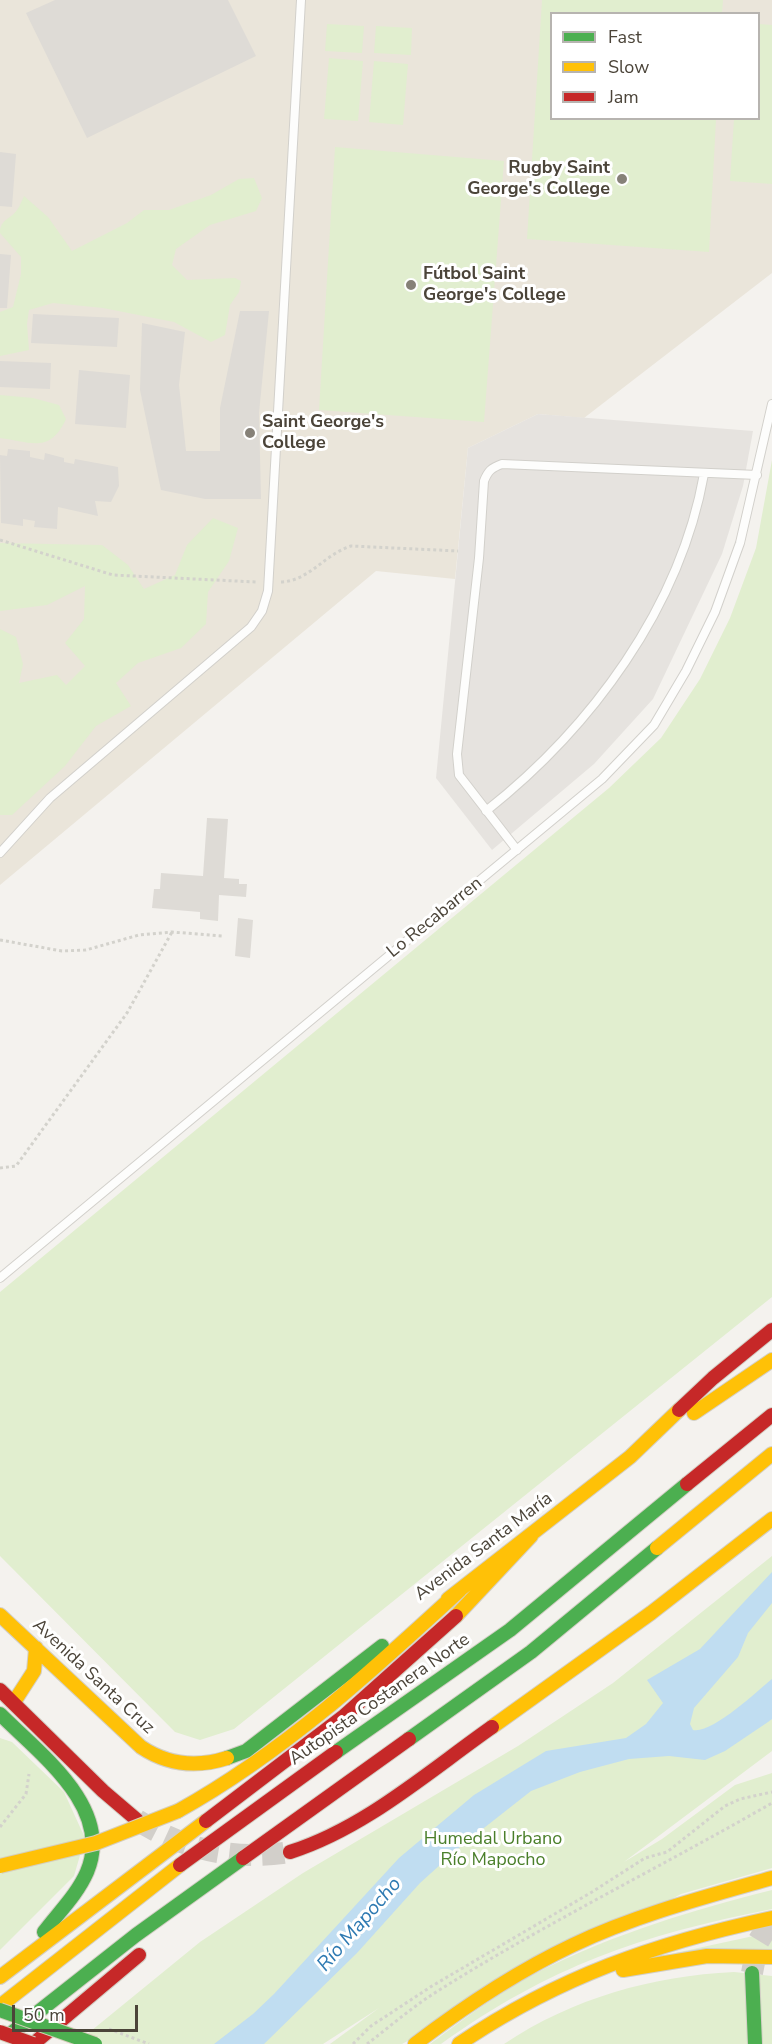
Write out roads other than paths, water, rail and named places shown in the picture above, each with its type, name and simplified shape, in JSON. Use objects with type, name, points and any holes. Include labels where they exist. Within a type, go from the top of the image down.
[{"type":"main road","name":"Avenida Santa María","points":[[200,1764],[225,1760],[246,1751],[396,1635],[460,1590],[630,1457],[690,1400],[772,1330]]},
{"type":"main road","points":[[630,1457],[772,1360]]},
{"type":"main road","name":"Autopista Costanera Norte","points":[[0,2006],[226,1830],[518,1624],[772,1415]]},
{"type":"main road","points":[[0,2042],[127,1942],[531,1652],[772,1455]]},
{"type":"main road","points":[[676,1535],[733,1504]]},
{"type":"main road","points":[[290,1852],[306,1848],[346,1827],[482,1734],[681,1591],[772,1519]]},
{"type":"main road","points":[[0,1977],[344,1717],[482,1592],[531,1536]]},
{"type":"main road","points":[[0,1866],[96,1843],[178,1811],[232,1781],[302,1731],[352,1690],[460,1590]]},
{"type":"main road","name":"Avenida Santa Cruz","points":[[0,1615],[149,1754],[178,1764],[200,1764]]},
{"type":"main road","points":[[32,1951],[85,1875],[91,1858],[93,1834],[88,1812],[80,1796],[1,1716],[14,1702],[34,1671],[36,1648]]},
{"type":"main road","points":[[0,1690],[103,1791],[138,1820]]},
{"type":"main road","points":[[170,1929],[259,1847]]},
{"type":"main road","points":[[415,2044],[518,1973],[587,1938],[624,1924],[772,1878]]},
{"type":"main road","points":[[459,2044],[508,2011],[557,1984],[656,1946],[772,1918]]},
{"type":"main road","points":[[0,2032],[33,2044],[146,1949]]},
{"type":"main road","points":[[557,1984],[681,1959],[707,1956],[772,1957]]},
{"type":"main road","points":[[752,1973],[755,2044]]},
{"type":"main road","points":[[0,2010],[95,2044]]},
{"type":"lane","points":[[0,853],[50,798],[251,627],[262,611],[268,582],[301,0]]},
{"type":"lane","name":"Lo Recabarren","points":[[0,1278],[602,779],[654,725],[686,671],[715,612],[740,543],[772,404]]},
{"type":"lane","points":[[517,850],[459,775],[457,754],[479,558],[484,481],[487,473],[491,468],[502,464],[757,475]]},
{"type":"lane","points":[[486,811],[518,786],[560,745],[651,622],[678,569],[699,504],[704,474]]},
{"type":"water","name":"Río Mapocho","points":[[772,1572],[772,1603],[748,1633],[738,1657],[694,1708],[690,1724],[693,1730],[711,1726],[734,1711],[772,1679],[772,1719],[725,1751],[705,1760],[669,1756],[629,1759],[580,1772],[531,1791],[461,1846],[420,1883],[357,1953],[264,2044],[214,2044],[253,2014],[274,1994],[399,1858],[474,1795],[546,1751],[626,1738],[646,1724],[663,1703],[647,1680],[700,1649]]},
{"type":"tunnel","points":[[137,1820],[173,1839],[210,1851],[249,1855],[290,1852]]},
{"type":"tunnel","points":[[752,1973],[758,1942],[772,1919]]},
{"type":"place","name":"Rugby Saint George's College","points":[[622,179]]},
{"type":"place","name":"Fútbol Saint George's College","points":[[411,285]]},
{"type":"place","name":"Saint George's College","points":[[250,433]]},
{"type":"park label","name":"Humedal Urbano Río Mapocho","points":[[493,1850]]}]
